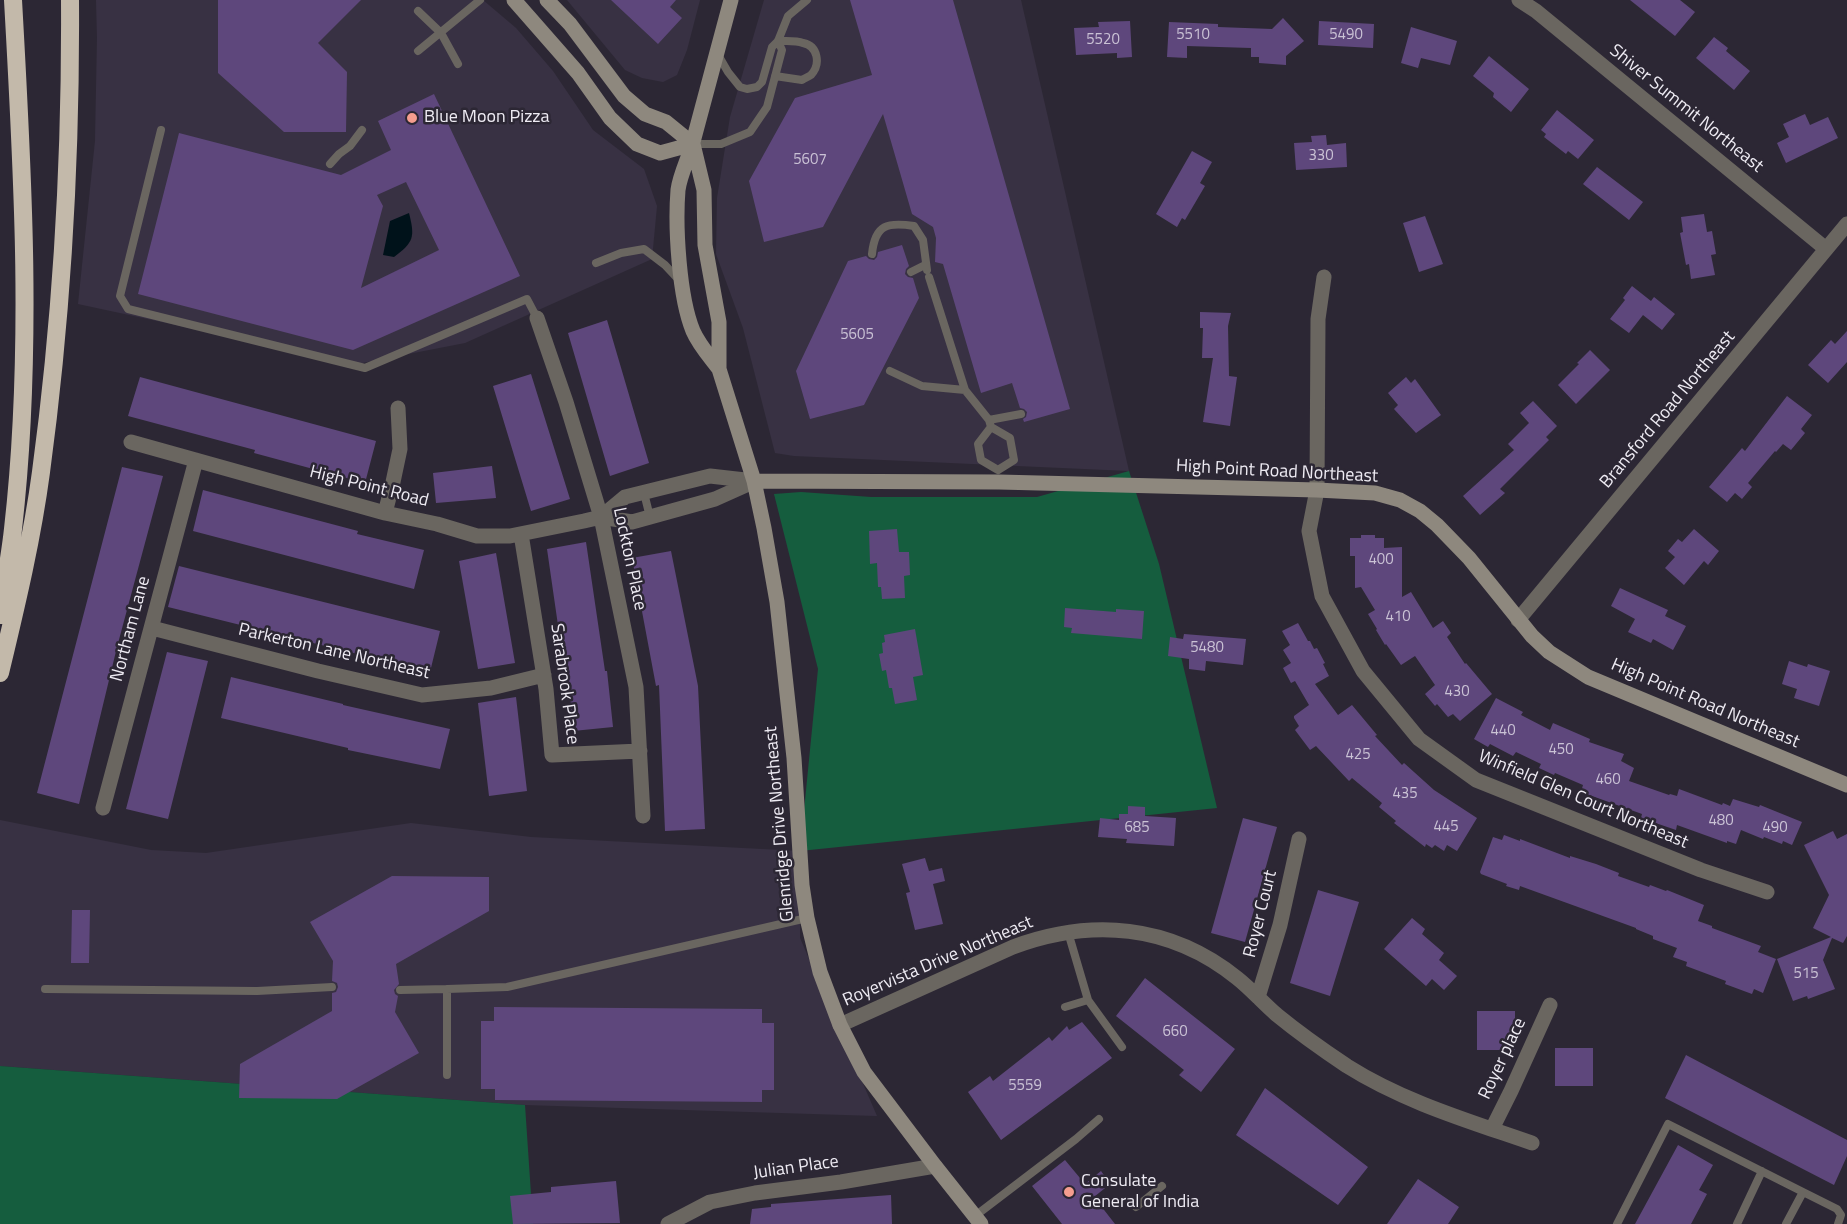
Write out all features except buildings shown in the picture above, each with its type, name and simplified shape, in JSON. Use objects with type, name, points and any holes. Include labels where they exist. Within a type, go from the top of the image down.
[{"type":"highway","points":[[0,615],[13,529],[23,398],[23,225],[13,0]]},
{"type":"highway","points":[[0,673],[28,548],[41,474],[52,379],[66,208],[70,0]]},
{"type":"main road","points":[[514,0],[578,73],[610,118],[637,144],[660,153],[693,144]]},
{"type":"main road","points":[[547,0],[570,24],[624,96],[645,114],[666,122],[693,144],[704,190],[705,245],[719,322],[719,369]]},
{"type":"main road","points":[[719,369],[693,331],[682,282],[677,223],[678,188],[693,144],[730,0]]},
{"type":"main road","name":"Glenridge Drive Northeast","points":[[719,369],[754,481],[777,602],[794,758],[798,844],[807,918],[820,972],[840,1025],[864,1072],[978,1220]]},
{"type":"main road","name":"High Point Road Northeast","points":[[754,481],[999,476],[1376,493],[1400,500],[1420,511],[1437,525],[1495,588],[1532,636],[1550,652],[1588,677],[1847,785]]},
{"type":"street","name":"Shiver Summit Northeast","points":[[1519,0],[1536,11],[1826,249]]},
{"type":"street","name":"Bransford Road Northeast","points":[[1518,620],[1847,224]]},
{"type":"street","name":"Winfield Glen Court Northeast","points":[[1324,277],[1318,319],[1317,490],[1309,531],[1322,596],[1363,671],[1419,739],[1476,780],[1701,870],[1767,892]]},
{"type":"street","name":"Lockton Place","points":[[537,318],[566,402],[601,517],[636,687],[643,816]]},
{"type":"street","points":[[385,513],[400,449],[399,408]]},
{"type":"street","name":"High Point Road","points":[[131,442],[385,513],[437,524],[477,536],[510,536],[601,517],[632,522],[715,499],[754,481]]},
{"type":"street","name":"Northam Lane","points":[[103,808],[196,460]]},
{"type":"street","name":"High Point Road","points":[[601,517],[625,497],[710,476],[754,481]]},
{"type":"street","name":"Sarabrook Place","points":[[520,534],[544,675],[552,755],[639,751]]},
{"type":"street","name":"Parkerton Lane Northeast","points":[[152,628],[422,695],[491,688],[544,675]]},
{"type":"street","name":"Royer Court","points":[[1258,998],[1280,925],[1299,839]]},
{"type":"street","name":"Royervista Drive Northeast","points":[[840,1025],[1013,947],[1038,938],[1089,929],[1138,932],[1178,944],[1215,963],[1237,978],[1312,1042],[1388,1089],[1436,1110],[1532,1143]]},
{"type":"street","name":"Royer place","points":[[1492,1129],[1550,1005]]},
{"type":"street","name":"Julian Place","points":[[668,1224],[710,1202],[935,1166]]},
{"type":"lane","points":[[418,51],[480,0]]},
{"type":"lane","points":[[717,52],[735,83],[740,87],[753,89],[762,81],[772,47],[778,41],[788,16],[807,0]]},
{"type":"lane","points":[[418,11],[441,33],[458,64]]},
{"type":"lane","points":[[775,76],[802,80],[812,74],[816,64],[816,53],[811,46],[803,42],[778,41]]},
{"type":"lane","points":[[693,144],[720,144],[750,132],[767,107],[782,50],[778,41]]},
{"type":"lane","points":[[161,130],[120,296],[128,309],[365,368],[527,299],[537,318]]},
{"type":"lane","points":[[330,164],[350,146],[362,130]]},
{"type":"lane","points":[[872,254],[873,239],[881,228],[896,224],[914,226],[923,240],[927,271],[965,390],[990,424],[1010,438],[1014,460],[999,476],[981,460],[978,444],[990,424],[1021,414]]},
{"type":"lane","points":[[596,263],[621,253],[644,249],[682,282]]},
{"type":"lane","points":[[911,272],[927,271]]},
{"type":"lane","points":[[890,370],[922,386],[965,390]]},
{"type":"lane","points":[[644,493],[650,517]]},
{"type":"lane","points":[[400,990],[507,987],[807,918]]},
{"type":"lane","points":[[1068,932],[1088,1000],[1122,1047]]},
{"type":"lane","points":[[45,989],[257,991],[332,987]]},
{"type":"lane","points":[[447,989],[447,1075]]},
{"type":"lane","points":[[1065,1007],[1088,1000]]},
{"type":"lane","points":[[978,1220],[1099,1119]]},
{"type":"lane","points":[[1617,1224],[1668,1124],[1837,1209],[1840,1215],[1838,1224]]},
{"type":"lane","points":[[1737,1224],[1762,1171]]},
{"type":"lane","points":[[1136,1207],[1162,1186]]},
{"type":"lane","points":[[1786,1224],[1803,1192]]},
{"type":"shaded area","points":[[96,0],[483,0],[516,28],[553,71],[593,130],[644,169],[657,206],[652,259],[465,343],[357,364],[78,304],[95,141]]},
{"type":"shaded area","points":[[567,0],[700,0],[687,50],[677,75],[663,82],[642,78],[625,70]]},
{"type":"shaded area","points":[[764,0],[1021,0],[1129,471],[794,456],[775,453],[743,328],[716,254],[717,198],[730,117]]},
{"type":"shaded area","points":[[409,213],[412,234],[409,243],[394,257],[383,255],[390,221]]},
{"type":"shaded area","points":[[0,820],[151,850],[206,853],[411,823],[531,837],[800,851],[800,938],[877,1116],[525,1105],[0,1066]]},
{"type":"green space","points":[[1129,471],[1159,564],[1217,808],[800,851],[818,669],[774,494],[801,492],[871,497],[1037,497]]},
{"type":"green space","points":[[0,1066],[525,1105],[533,1224],[0,1224]]},
{"type":"place","name":"Blue Moon Pizza","points":[[412,118]]},
{"type":"place","name":"Consulate General of India","points":[[1069,1192]]}]
